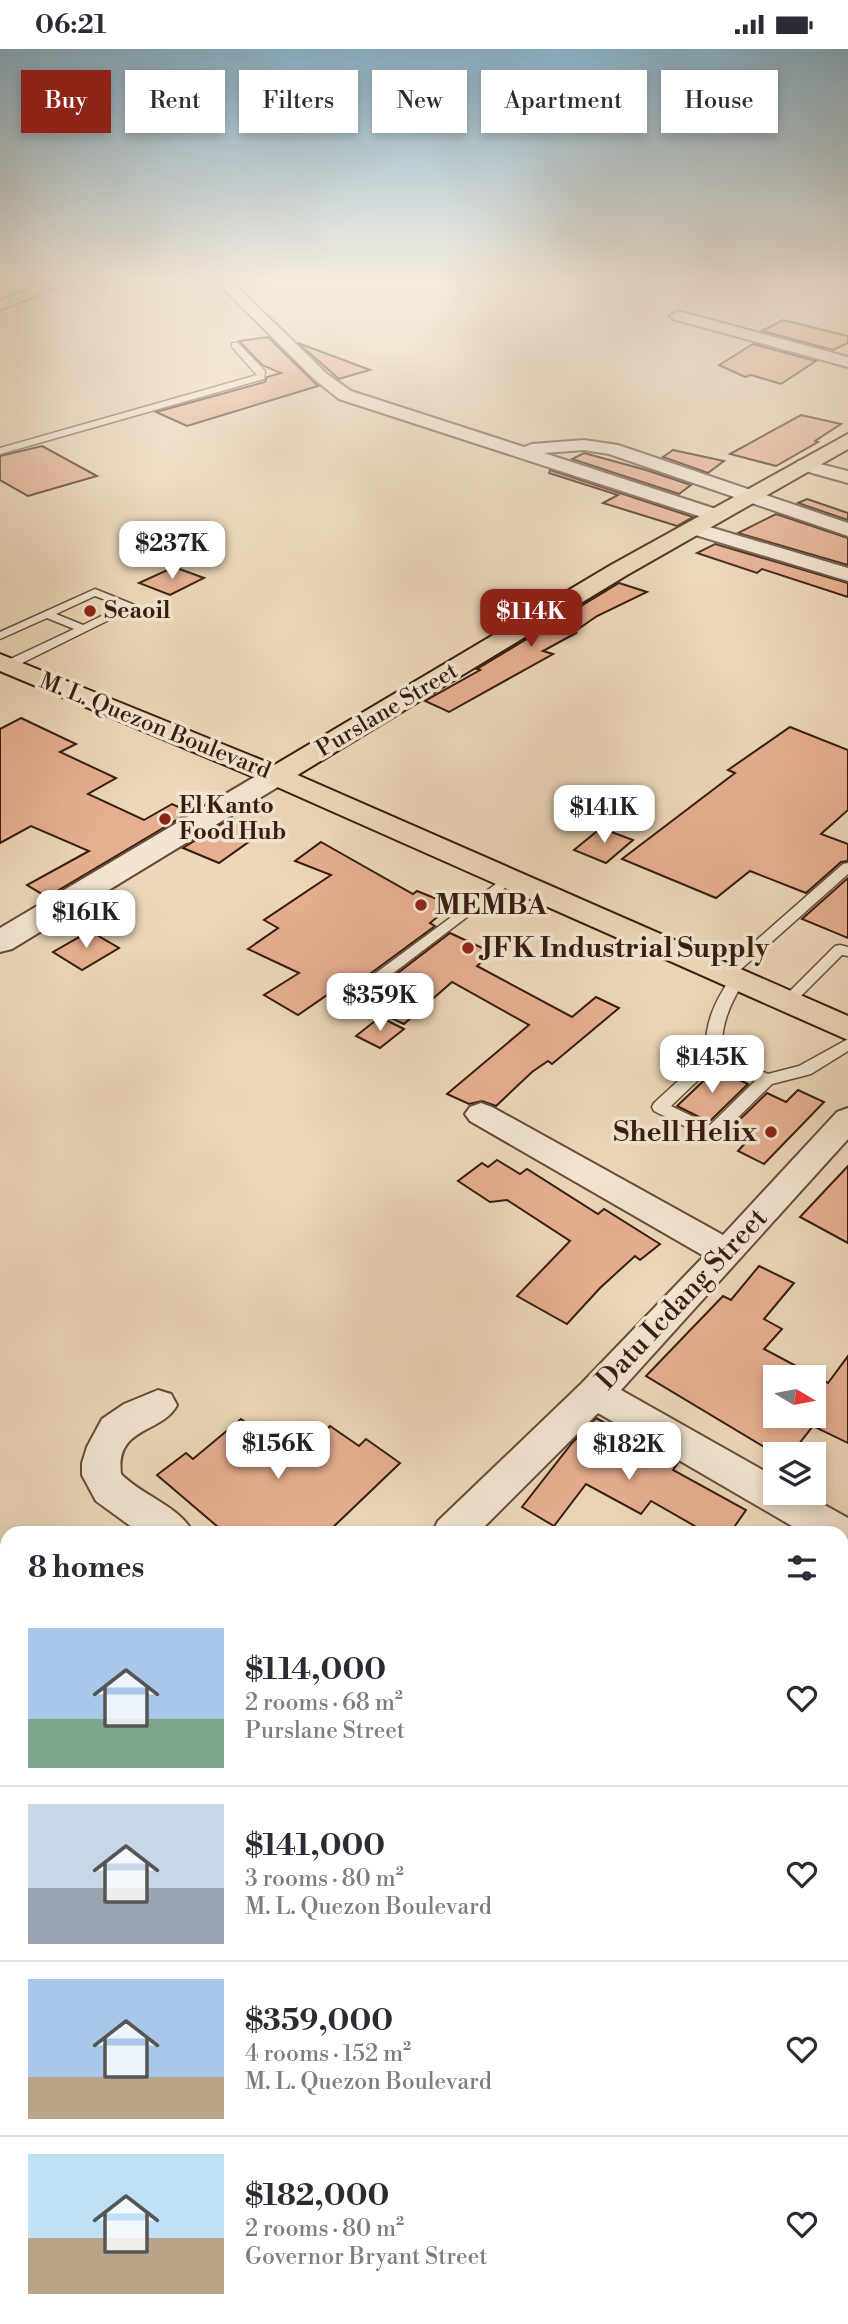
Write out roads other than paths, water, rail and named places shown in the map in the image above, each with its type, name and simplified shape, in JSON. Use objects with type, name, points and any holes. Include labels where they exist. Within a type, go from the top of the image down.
[{"type":"main road","name":"Purslane Street","points":[[276,776],[620,570],[848,440]]},
{"type":"main road","name":"M. L. Quezon Boulevard","points":[[4,664],[276,776],[848,1029]]},
{"type":"street","points":[[332,385],[345,395],[515,450],[848,575]]},
{"type":"street","points":[[515,450],[572,445],[597,446],[848,530]]},
{"type":"street","points":[[804,465],[848,477]]},
{"type":"street","name":"Purslane Street","points":[[0,942],[276,776]]},
{"type":"street","points":[[481,1114],[727,1253]]},
{"type":"street","name":"Datu Icdang Street","points":[[459,1526],[595,1393],[848,1119]]},
{"type":"street","points":[[595,1393],[826,1526]]},
{"type":"street","points":[[158,1405],[130,1418],[111,1434],[100,1467],[102,1479],[111,1491],[163,1526]]},
{"type":"lane","points":[[0,451],[232,385]]},
{"type":"lane","points":[[0,636],[95,592],[131,606],[4,664]]},
{"type":"lane","points":[[47,614],[83,629]]},
{"type":"lane","points":[[848,867],[730,979],[713,1024],[714,1056],[660,1107],[712,1133],[766,1080],[805,1070],[848,1044]]},
{"type":"lane","points":[[366,987],[508,880]]},
{"type":"lane","points":[[786,1003],[845,948]]},
{"type":"lane","points":[[714,1056],[766,1080]]},
{"type":"place","name":"Seaoil","points":[[90,611]]},
{"type":"place","name":"El Kanto Food Hub","points":[[165,819]]},
{"type":"place","name":"MEMBA","points":[[421,905]]},
{"type":"place","name":"JFK Industrial Supply","points":[[468,948]]},
{"type":"place","name":"Shell Helix","points":[[771,1132]]}]
